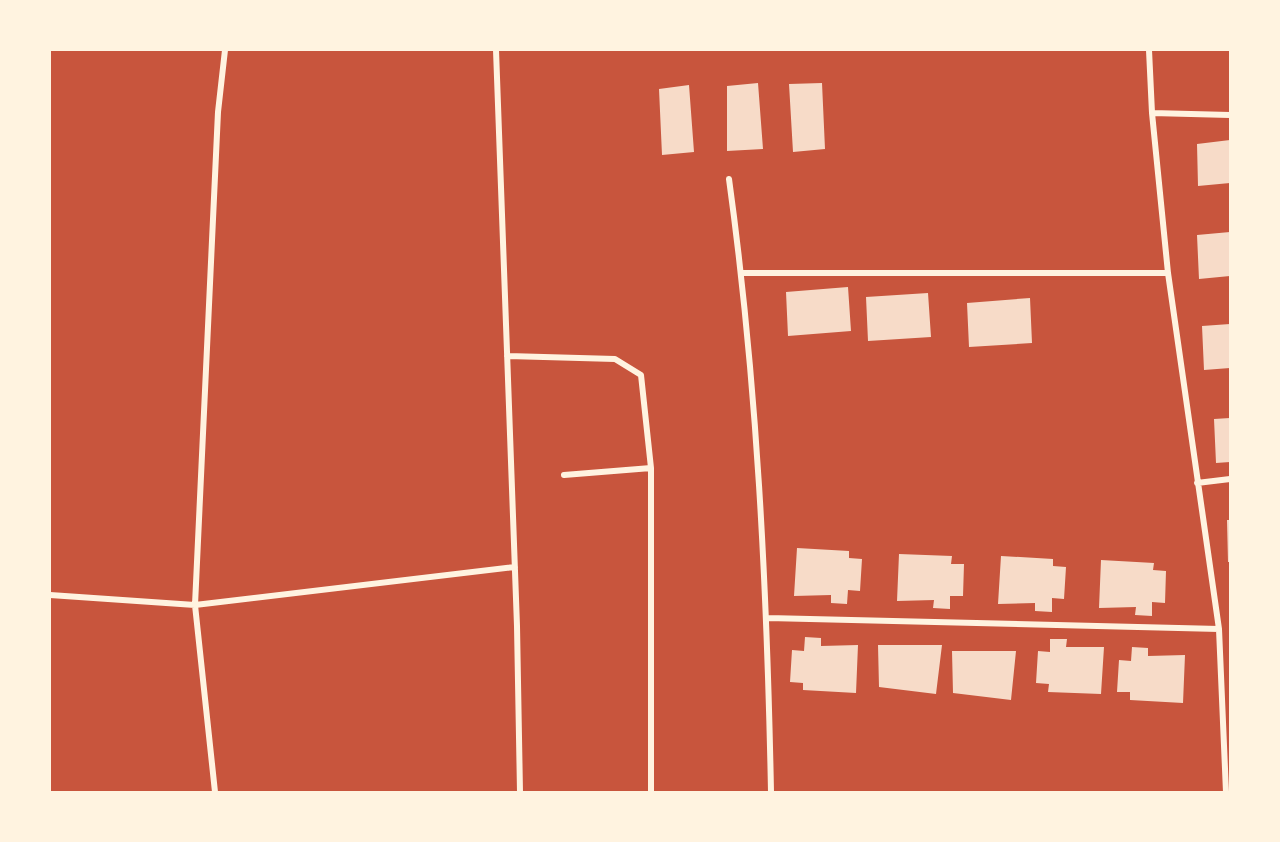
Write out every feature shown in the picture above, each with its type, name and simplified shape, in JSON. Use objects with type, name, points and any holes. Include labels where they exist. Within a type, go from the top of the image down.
[{"type":"street","points":[[214,792],[195,605],[218,112],[225,50]]},
{"type":"street","points":[[496,50],[515,567],[520,792]]},
{"type":"street","points":[[1149,50],[1152,113],[1168,273],[1219,630],[1222,672],[1222,752],[1226,792]]},
{"type":"street","points":[[1152,113],[1230,115]]},
{"type":"street","points":[[729,179],[742,273],[768,618],[771,792]]},
{"type":"street","points":[[742,273],[1168,273]]},
{"type":"street","points":[[507,356],[615,359],[641,375],[651,468],[651,792]]},
{"type":"street","points":[[564,475],[651,468]]},
{"type":"street","points":[[1197,483],[1230,479]]},
{"type":"street","points":[[50,595],[195,605],[515,567]]},
{"type":"street","points":[[768,618],[1219,630]]},
{"type":"street","points":[[1222,672],[1230,671]]},
{"type":"building","points":[[758,83],[763,149],[727,151],[727,86]]},
{"type":"building","points":[[822,83],[825,149],[793,152],[789,84]]},
{"type":"building","points":[[689,85],[694,152],[662,155],[659,89]]},
{"type":"building","points":[[1230,140],[1230,183],[1198,186],[1197,144]]},
{"type":"building","points":[[1230,232],[1230,276],[1199,279],[1197,235]]},
{"type":"building","points":[[848,287],[851,331],[788,336],[786,292]]},
{"type":"building","points":[[928,293],[931,337],[868,341],[866,297]]},
{"type":"building","points":[[1030,298],[1032,343],[969,347],[967,303]]},
{"type":"building","points":[[1230,324],[1230,368],[1204,370],[1202,326]]},
{"type":"building","points":[[1230,418],[1230,462],[1216,463],[1214,419]]},
{"type":"building","points":[[1227,520],[1230,520],[1230,562],[1228,562]]},
{"type":"building","points":[[797,548],[849,551],[849,558],[862,559],[860,591],[848,590],[847,604],[831,603],[831,595],[794,596]]},
{"type":"building","points":[[899,554],[952,556],[951,564],[964,564],[963,596],[950,596],[950,609],[933,608],[934,600],[897,601]]},
{"type":"building","points":[[1001,556],[1053,559],[1053,566],[1066,567],[1064,599],[1052,598],[1052,612],[1035,611],[1035,603],[998,604]]},
{"type":"building","points":[[1101,560],[1154,563],[1153,570],[1166,571],[1165,603],[1152,602],[1152,616],[1135,615],[1136,607],[1099,608]]},
{"type":"building","points":[[805,637],[821,638],[821,646],[858,645],[856,693],[803,690],[803,683],[790,682],[792,650],[804,651]]},
{"type":"building","points":[[1050,639],[1067,639],[1066,647],[1104,647],[1101,694],[1048,692],[1049,684],[1036,683],[1038,651],[1050,652]]},
{"type":"building","points":[[878,645],[942,645],[936,694],[879,687]]},
{"type":"building","points":[[1132,647],[1148,648],[1148,656],[1185,655],[1183,703],[1130,700],[1130,692],[1117,692],[1119,660],[1131,661]]},
{"type":"building","points":[[952,651],[1016,651],[1011,700],[953,693]]}]
